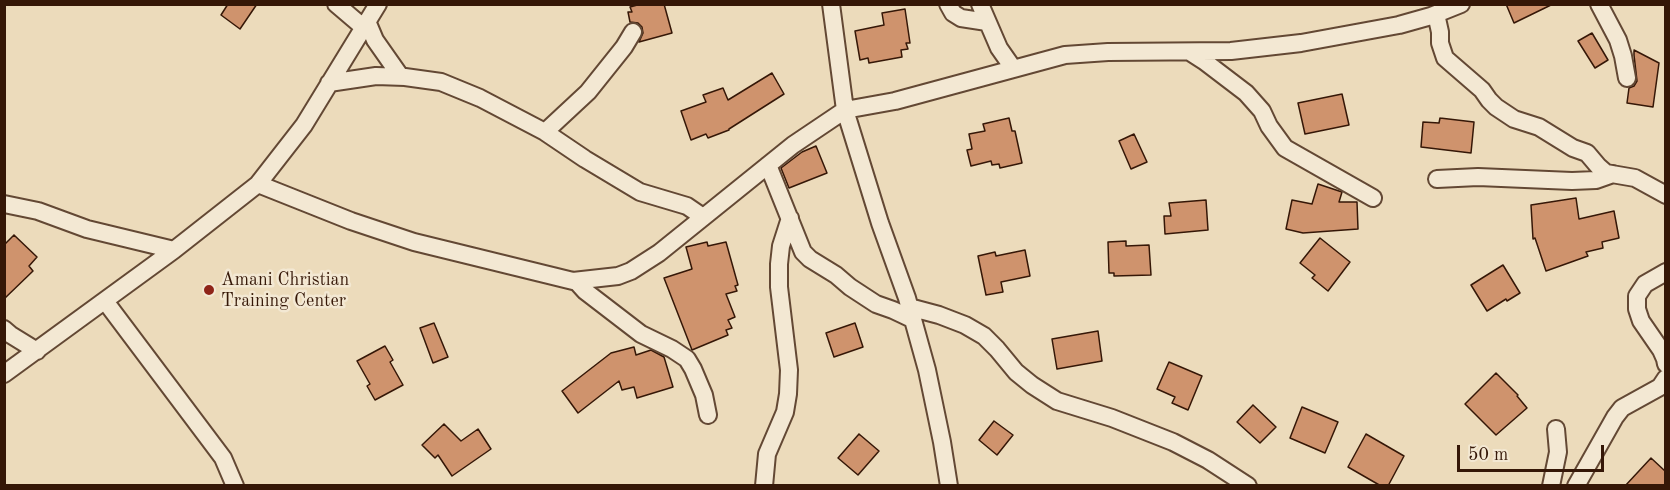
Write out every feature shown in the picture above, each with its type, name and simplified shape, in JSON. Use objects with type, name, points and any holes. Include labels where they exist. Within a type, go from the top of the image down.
[{"type":"street","points":[[336,4],[365,24],[401,77]]},
{"type":"street","points":[[4,374],[174,250],[258,184],[304,125],[378,4]]},
{"type":"street","points":[[831,4],[845,110],[880,224],[911,313],[929,381],[949,486]]},
{"type":"street","points":[[948,4],[953,13],[961,18],[987,22]]},
{"type":"street","points":[[980,4],[999,48],[1013,68]]},
{"type":"street","points":[[1410,4],[1412,22]]},
{"type":"street","points":[[258,184],[414,242],[576,281],[618,276],[631,271],[659,253],[793,145],[845,110],[895,101],[1065,55],[1108,52],[1231,51],[1301,43],[1412,22],[1461,4]]},
{"type":"street","points":[[1599,4],[1618,40],[1627,78]]},
{"type":"street","points":[[1436,14],[1444,57],[1482,90],[1489,100],[1514,119],[1539,127],[1573,148],[1587,153],[1606,173],[1635,178],[1665,195]]},
{"type":"street","points":[[545,132],[588,92],[624,47],[633,32]]},
{"type":"street","points":[[1189,52],[1246,93],[1262,111],[1269,126],[1285,148],[1373,198]]},
{"type":"street","points":[[329,83],[376,76],[441,82],[480,98],[545,132],[640,192],[687,206],[703,217]]},
{"type":"street","points":[[768,165],[803,252],[810,260],[836,275],[850,287],[876,304],[911,313],[939,315],[965,326],[984,336],[1016,372],[1057,401],[1112,418],[1173,442],[1223,478],[1248,486]]},
{"type":"street","points":[[1437,179],[1478,177],[1580,181],[1596,180],[1613,174]]},
{"type":"street","points":[[4,204],[25,207],[87,229],[174,250]]},
{"type":"street","points":[[764,486],[767,454],[785,412],[788,394],[789,370],[779,287],[779,264],[781,246],[790,218]]},
{"type":"street","points":[[1665,272],[1645,284],[1637,296],[1637,309],[1641,321],[1661,350],[1665,364]]},
{"type":"street","points":[[576,281],[641,334],[687,359],[704,395],[708,415]]},
{"type":"street","points":[[105,301],[223,458],[235,486]]},
{"type":"street","points":[[4,329],[37,351]]},
{"type":"street","points":[[1576,486],[1622,408],[1660,387],[1665,378]]},
{"type":"street","points":[[1551,486],[1558,452],[1556,429]]},
{"type":"building","points":[[228,4],[257,4],[240,29],[221,15]]},
{"type":"building","points":[[641,4],[664,4],[672,33],[639,42],[643,33],[642,27],[638,23],[630,22],[628,12],[632,12],[630,7]]},
{"type":"building","points":[[1506,4],[1553,4],[1514,23]]},
{"type":"building","points":[[905,9],[910,43],[906,43],[908,49],[901,50],[902,57],[869,63],[868,58],[860,60],[855,31],[884,25],[882,13]]},
{"type":"building","points":[[1592,33],[1608,60],[1595,68],[1578,41]]},
{"type":"building","points":[[1634,50],[1659,63],[1653,107],[1627,103],[1629,88],[1637,81]]},
{"type":"building","points":[[772,73],[784,94],[729,130],[708,138],[706,134],[691,140],[681,111],[706,102],[703,95],[723,88],[728,100]]},
{"type":"building","points":[[1342,94],[1349,125],[1305,134],[1298,103]]},
{"type":"building","points":[[1009,118],[1012,131],[1015,131],[1022,163],[1000,168],[999,164],[992,165],[991,161],[971,166],[967,150],[972,149],[969,134],[985,131],[983,124]]},
{"type":"building","points":[[1440,118],[1474,122],[1471,153],[1421,147],[1423,122],[1439,123]]},
{"type":"building","points":[[1134,134],[1147,162],[1131,169],[1119,141]]},
{"type":"building","points":[[816,146],[827,173],[789,188],[781,168],[802,152]]},
{"type":"building","points":[[1318,184],[1342,192],[1339,202],[1357,202],[1358,229],[1303,233],[1286,229],[1292,200],[1312,204]]},
{"type":"building","points":[[1576,198],[1579,219],[1614,211],[1619,238],[1602,242],[1603,248],[1586,252],[1588,256],[1546,271],[1535,238],[1533,239],[1531,205]]},
{"type":"building","points":[[1206,200],[1208,230],[1165,234],[1164,216],[1171,216],[1169,203]]},
{"type":"building","points":[[14,235],[37,257],[29,266],[33,271],[4,299],[4,245]]},
{"type":"building","points":[[1320,238],[1350,262],[1328,291],[1312,278],[1315,275],[1300,263]]},
{"type":"building","points":[[1126,241],[1126,246],[1149,245],[1151,275],[1114,276],[1114,273],[1109,273],[1108,242]]},
{"type":"building","points":[[707,242],[708,246],[726,242],[738,285],[735,286],[737,291],[726,294],[735,317],[728,320],[732,328],[726,330],[728,335],[692,350],[664,278],[692,269],[686,247]]},
{"type":"building","points":[[1025,250],[1030,276],[1001,282],[1003,292],[986,295],[978,256],[995,252],[996,256]]},
{"type":"building","points":[[1503,265],[1520,293],[1487,311],[1471,285]]},
{"type":"building","points":[[434,323],[448,357],[433,363],[420,328]]},
{"type":"building","points":[[855,323],[863,347],[834,357],[826,333]]},
{"type":"building","points":[[1098,331],[1102,361],[1057,369],[1052,339]]},
{"type":"building","points":[[385,346],[393,360],[390,362],[403,385],[375,400],[367,386],[370,384],[357,361]]},
{"type":"building","points":[[634,347],[636,355],[651,350],[664,357],[673,387],[637,398],[634,387],[622,390],[619,381],[578,413],[562,391],[611,353]]},
{"type":"building","points":[[1169,362],[1202,376],[1188,410],[1172,403],[1175,397],[1157,389]]},
{"type":"building","points":[[1496,373],[1518,395],[1527,408],[1496,435],[1465,404]]},
{"type":"building","points":[[1253,405],[1276,427],[1260,443],[1237,422]]},
{"type":"building","points":[[1302,407],[1338,422],[1325,453],[1290,438]]},
{"type":"building","points":[[994,421],[1013,435],[997,455],[979,440]]},
{"type":"building","points":[[444,424],[461,441],[478,429],[491,449],[452,476],[438,455],[435,458],[422,445]]},
{"type":"building","points":[[859,434],[879,451],[858,475],[838,458]]},
{"type":"building","points":[[1366,434],[1404,456],[1388,486],[1381,486],[1348,467]]},
{"type":"building","points":[[1651,458],[1665,471],[1665,486],[1625,486]]},
{"type":"place","name":"Amani Christian Training Center","points":[[209,290]]}]
